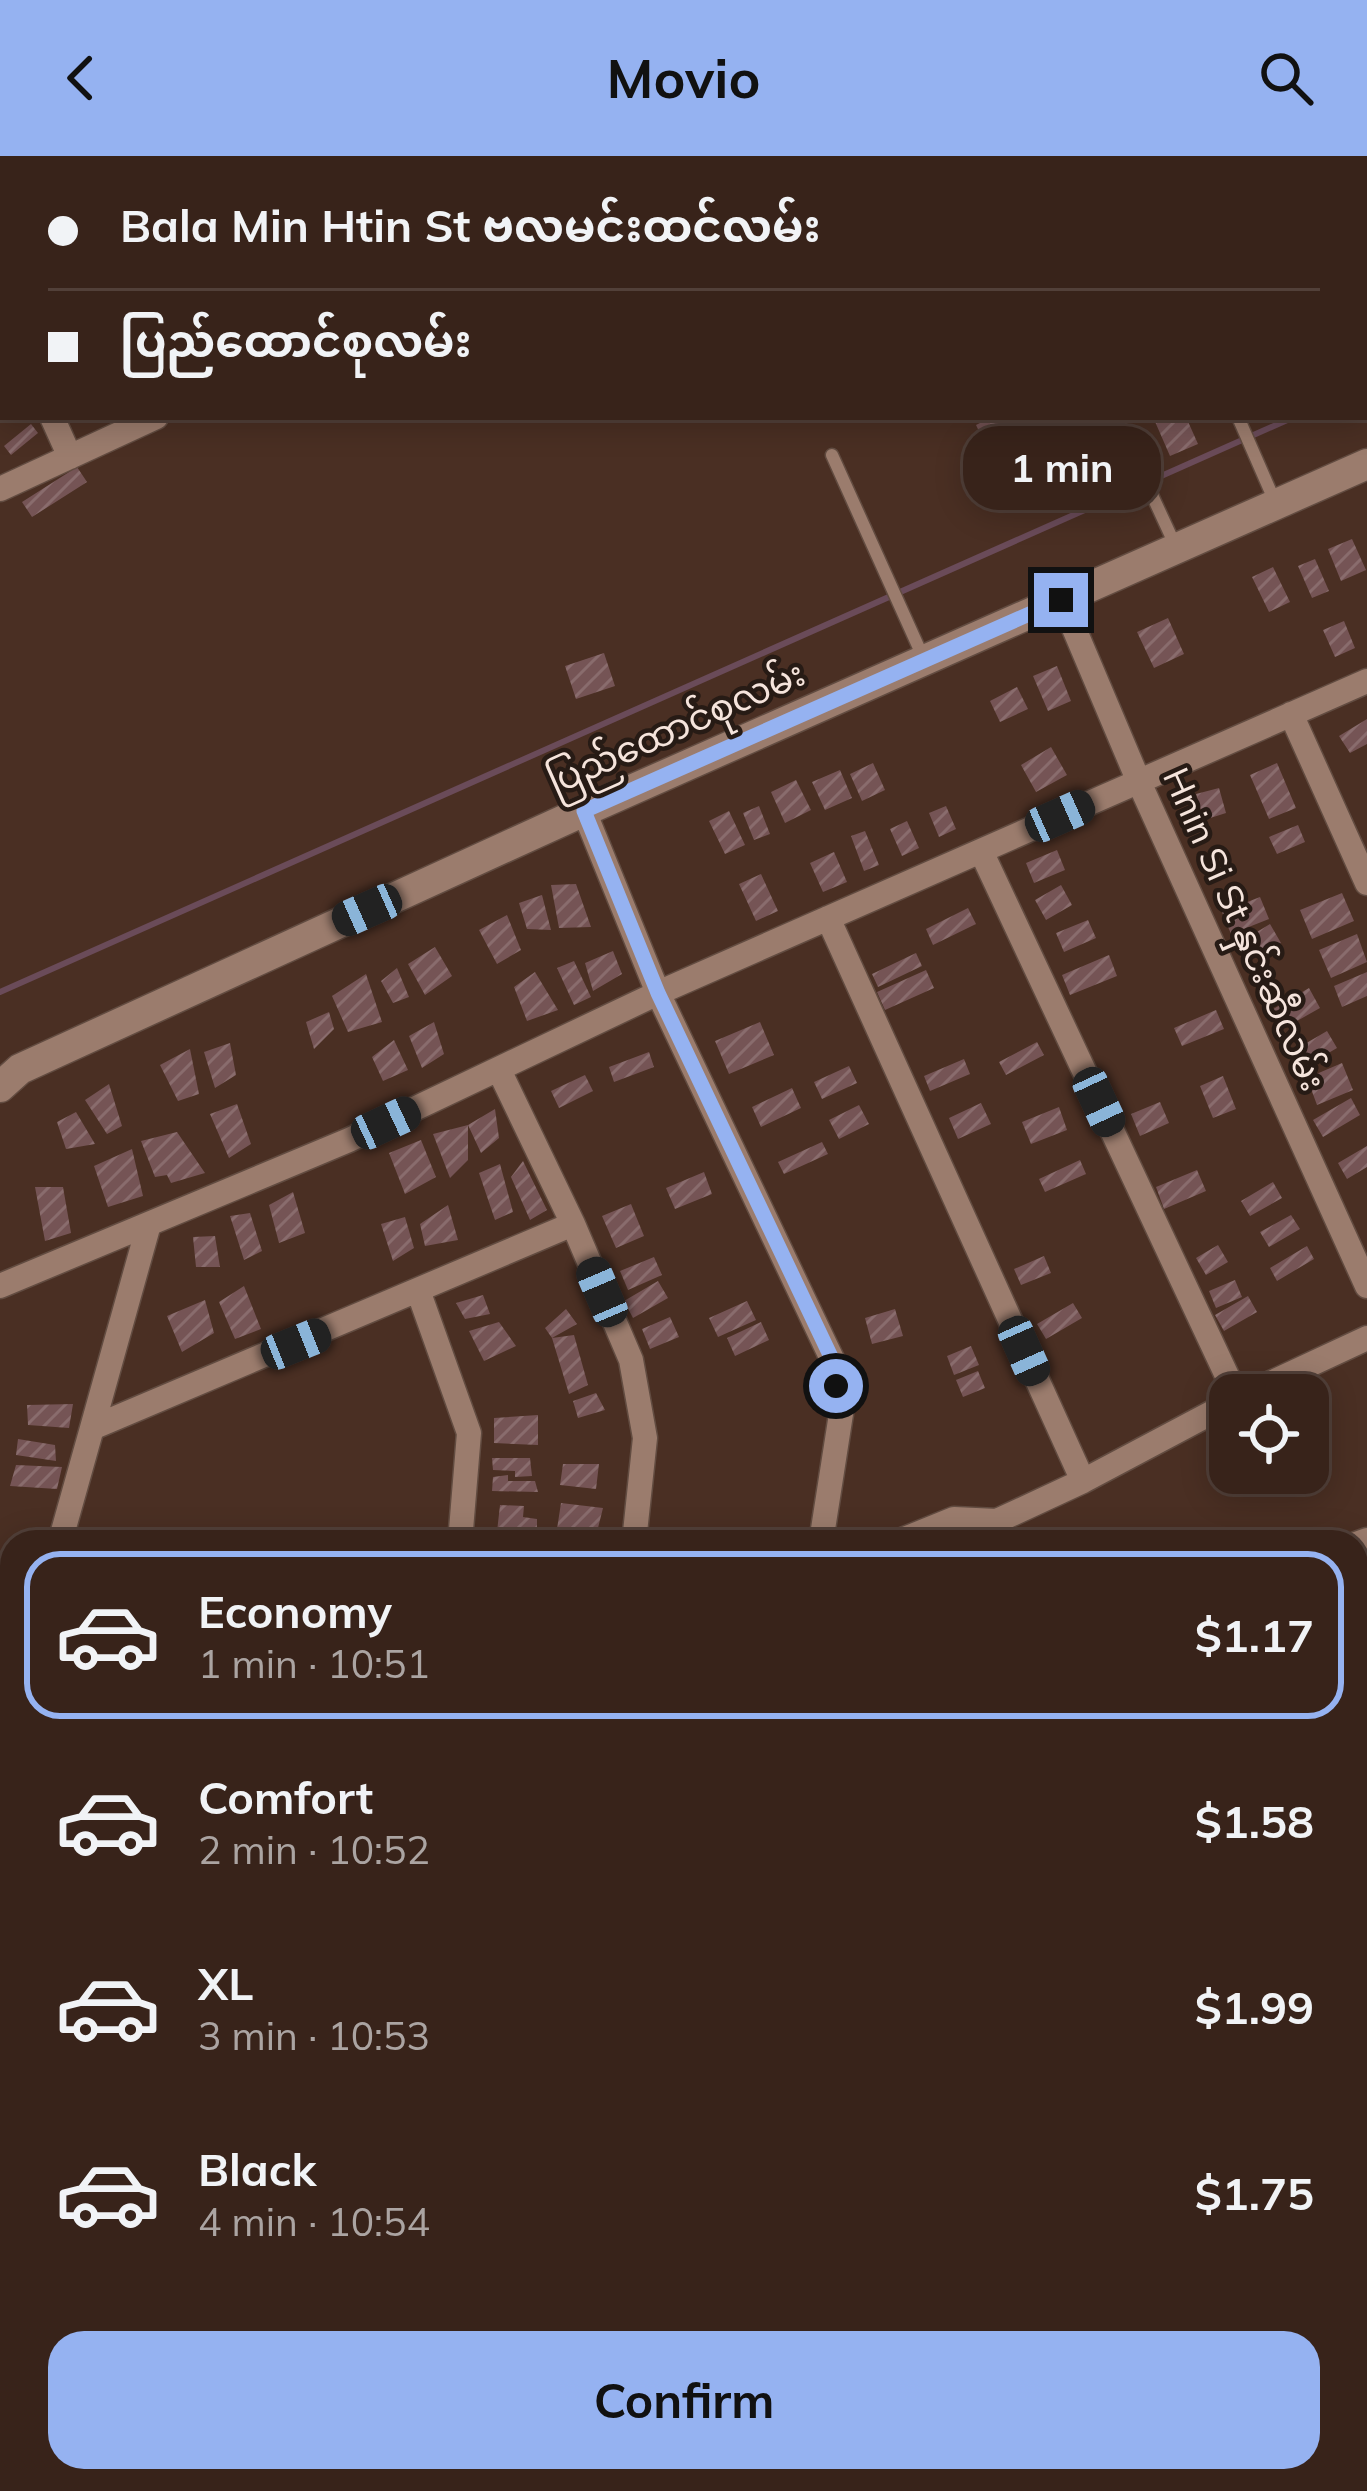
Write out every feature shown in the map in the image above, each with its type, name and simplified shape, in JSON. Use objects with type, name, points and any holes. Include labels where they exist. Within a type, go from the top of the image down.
[{"type":"main road","name":"ပြည်ထောင်စုလမ်း","points":[[10,1078],[584,811],[1367,464]]},
{"type":"street","points":[[53,420],[70,457]]},
{"type":"street","points":[[0,489],[150,420]]},
{"type":"street","name":"Hnin Si St နှင်းဆီလမ်း","points":[[1061,600],[1367,1286]]},
{"type":"street","points":[[0,1286],[349,1140],[658,993],[1367,681]]},
{"type":"street","points":[[1291,715],[1367,883]]},
{"type":"street","points":[[584,811],[658,993],[832,1359],[841,1414],[823,1530]]},
{"type":"street","points":[[982,851],[1226,1374]]},
{"type":"street","points":[[829,918],[1083,1481]]},
{"type":"street","points":[[499,1070],[631,1360],[645,1438],[635,1530]]},
{"type":"street","points":[[63,1530],[149,1224]]},
{"type":"street","points":[[92,1429],[573,1224]]},
{"type":"street","points":[[419,1293],[469,1432],[461,1530]]},
{"type":"street","points":[[1290,1374],[1367,1338]]},
{"type":"street","points":[[927,1530],[954,1519],[998,1521],[1209,1414]]},
{"type":"lane","points":[[1117,420],[1177,548]]},
{"type":"lane","points":[[1239,420],[1276,505]]},
{"type":"lane","points":[[832,455],[924,660]]},
{"type":"building","points":[[1012,420],[1019,434],[988,450],[976,425]]},
{"type":"building","points":[[1100,420],[1124,476],[1097,487],[1071,427]]},
{"type":"building","points":[[1154,420],[1187,420],[1198,444],[1170,456]]},
{"type":"building","points":[[31,424],[38,433],[11,455],[4,446]]},
{"type":"building","points":[[1026,445],[1033,461],[1000,475],[993,459]]},
{"type":"building","points":[[77,467],[87,482],[32,517],[22,502]]},
{"type":"building","points":[[1352,539],[1366,570],[1341,581],[1328,549]]},
{"type":"building","points":[[1315,559],[1329,591],[1312,598],[1298,566]]},
{"type":"building","points":[[1273,567],[1290,602],[1269,612],[1252,577]]},
{"type":"building","points":[[1168,618],[1184,654],[1154,668],[1137,632]]},
{"type":"building","points":[[1344,621],[1355,648],[1335,657],[1323,630]]},
{"type":"building","points":[[604,653],[615,686],[576,699],[565,666]]},
{"type":"building","points":[[1057,666],[1071,701],[1048,711],[1033,676]]},
{"type":"building","points":[[1017,687],[1028,709],[1000,722],[990,701]]},
{"type":"building","points":[[1367,719],[1367,744],[1350,753],[1339,736]]},
{"type":"building","points":[[1051,747],[1067,775],[1036,792],[1021,765]]},
{"type":"building","points":[[873,763],[885,790],[862,801],[850,774]]},
{"type":"building","points":[[1277,763],[1296,808],[1269,819],[1250,775]]},
{"type":"building","points":[[840,770],[852,798],[825,810],[812,782]]},
{"type":"building","points":[[796,780],[811,810],[785,823],[771,792]]},
{"type":"building","points":[[1219,788],[1226,813],[1204,820],[1196,794]]},
{"type":"building","points":[[759,806],[770,834],[754,840],[743,813]]},
{"type":"building","points":[[946,806],[956,829],[939,837],[929,813]]},
{"type":"building","points":[[729,811],[745,845],[725,854],[709,821]]},
{"type":"building","points":[[907,821],[919,848],[902,856],[890,829]]},
{"type":"building","points":[[1298,825],[1305,842],[1277,854],[1269,837]]},
{"type":"building","points":[[865,831],[879,865],[864,871],[851,836]]},
{"type":"building","points":[[1057,850],[1065,870],[1034,883],[1026,863]]},
{"type":"building","points":[[834,852],[847,882],[823,892],[810,863]]},
{"type":"building","points":[[761,874],[778,911],[756,921],[739,884]]},
{"type":"building","points":[[576,884],[591,927],[559,928],[551,885]]},
{"type":"building","points":[[1061,885],[1072,905],[1046,920],[1035,900]]},
{"type":"building","points":[[1342,893],[1354,921],[1312,939],[1300,910]]},
{"type":"building","points":[[542,895],[551,930],[527,929],[519,903]]},
{"type":"building","points":[[1260,897],[1269,919],[1231,934],[1222,912]]},
{"type":"building","points":[[968,908],[976,924],[933,945],[926,929]]},
{"type":"building","points":[[507,915],[521,950],[497,964],[479,930]]},
{"type":"building","points":[[1088,920],[1096,938],[1064,952],[1056,933]]},
{"type":"building","points":[[1270,924],[1281,943],[1257,956],[1247,938]]},
{"type":"building","points":[[1357,934],[1367,962],[1331,978],[1319,950]]},
{"type":"building","points":[[435,947],[452,976],[425,995],[408,964]]},
{"type":"building","points":[[613,951],[622,974],[593,991],[585,963]]},
{"type":"building","points":[[916,953],[922,966],[878,987],[872,974]]},
{"type":"building","points":[[1109,955],[1117,976],[1070,995],[1062,975]]},
{"type":"building","points":[[574,961],[591,997],[574,1005],[557,968]]},
{"type":"building","points":[[397,968],[409,997],[393,1003],[381,981]]},
{"type":"building","points":[[926,970],[934,988],[885,1010],[877,992]]},
{"type":"building","points":[[535,972],[558,1010],[527,1021],[514,987]]},
{"type":"building","points":[[1367,972],[1367,996],[1342,1007],[1334,986]]},
{"type":"building","points":[[366,974],[382,1022],[348,1032],[332,996]]},
{"type":"building","points":[[1309,988],[1320,1008],[1281,1030],[1270,1011]]},
{"type":"building","points":[[1216,1010],[1224,1029],[1182,1046],[1174,1028]]},
{"type":"building","points":[[329,1012],[334,1029],[314,1049],[306,1022]]},
{"type":"building","points":[[434,1022],[444,1054],[422,1068],[409,1036]]},
{"type":"building","points":[[760,1022],[774,1055],[729,1074],[715,1041]]},
{"type":"building","points":[[1327,1031],[1337,1048],[1301,1069],[1291,1052]]},
{"type":"building","points":[[394,1040],[408,1070],[383,1081],[372,1057]]},
{"type":"building","points":[[1037,1042],[1044,1055],[1006,1075],[999,1062]]},
{"type":"building","points":[[230,1043],[236,1075],[215,1088],[204,1052]]},
{"type":"building","points":[[190,1049],[199,1094],[178,1101],[160,1065]]},
{"type":"building","points":[[649,1052],[654,1067],[614,1082],[609,1067]]},
{"type":"building","points":[[964,1059],[970,1074],[930,1091],[924,1076]]},
{"type":"building","points":[[1342,1063],[1353,1090],[1317,1105],[1307,1078]]},
{"type":"building","points":[[849,1066],[857,1083],[822,1099],[814,1082]]},
{"type":"building","points":[[585,1075],[593,1091],[559,1108],[551,1091]]},
{"type":"building","points":[[1223,1076],[1236,1109],[1213,1118],[1200,1086]]},
{"type":"building","points":[[109,1084],[122,1126],[107,1134],[85,1100]]},
{"type":"building","points":[[792,1088],[801,1108],[761,1127],[752,1107]]},
{"type":"building","points":[[1351,1098],[1360,1115],[1323,1137],[1313,1120]]},
{"type":"building","points":[[1160,1102],[1169,1123],[1140,1136],[1131,1114]]},
{"type":"building","points":[[981,1103],[991,1124],[958,1139],[949,1118]]},
{"type":"building","points":[[237,1104],[251,1144],[229,1158],[210,1114]]},
{"type":"building","points":[[859,1105],[869,1124],[839,1139],[829,1120]]},
{"type":"building","points":[[1059,1107],[1067,1130],[1031,1144],[1022,1122]]},
{"type":"building","points":[[495,1109],[499,1138],[481,1153],[468,1125]]},
{"type":"building","points":[[76,1112],[95,1144],[66,1149],[57,1122]]},
{"type":"building","points":[[468,1125],[468,1160],[450,1178],[433,1134]]},
{"type":"building","points":[[177,1132],[205,1173],[171,1183],[167,1175],[155,1177],[141,1141]]},
{"type":"building","points":[[421,1140],[436,1177],[405,1194],[389,1153]]},
{"type":"building","points":[[822,1142],[828,1154],[784,1174],[778,1162]]},
{"type":"building","points":[[1367,1146],[1367,1167],[1347,1179],[1338,1163]]},
{"type":"building","points":[[132,1149],[143,1196],[108,1207],[94,1166]]},
{"type":"building","points":[[1080,1160],[1086,1174],[1045,1192],[1039,1179]]},
{"type":"building","points":[[523,1161],[547,1210],[530,1220],[511,1177]]},
{"type":"building","points":[[500,1164],[513,1212],[495,1220],[479,1173]]},
{"type":"building","points":[[1197,1170],[1206,1191],[1164,1209],[1156,1187]]},
{"type":"building","points":[[704,1172],[712,1194],[675,1209],[666,1188]]},
{"type":"building","points":[[1273,1182],[1282,1198],[1250,1216],[1241,1201]]},
{"type":"building","points":[[35,1187],[63,1187],[71,1233],[45,1241]]},
{"type":"building","points":[[293,1192],[305,1233],[279,1243],[269,1205]]},
{"type":"building","points":[[631,1204],[644,1236],[616,1248],[602,1216]]},
{"type":"building","points":[[448,1205],[458,1240],[425,1246],[420,1224]]},
{"type":"building","points":[[250,1213],[262,1251],[244,1260],[230,1216]]},
{"type":"building","points":[[1291,1215],[1300,1229],[1269,1247],[1260,1232]]},
{"type":"building","points":[[405,1217],[414,1248],[393,1261],[381,1224]]},
{"type":"building","points":[[215,1236],[220,1267],[196,1267],[193,1237]]},
{"type":"building","points":[[1218,1245],[1228,1262],[1206,1275],[1196,1258]]},
{"type":"building","points":[[1307,1246],[1314,1259],[1277,1281],[1270,1268]]},
{"type":"building","points":[[1044,1256],[1051,1273],[1021,1285],[1014,1269]]},
{"type":"building","points":[[654,1257],[662,1275],[628,1290],[620,1271]]},
{"type":"building","points":[[1235,1280],[1242,1297],[1216,1308],[1209,1291]]},
{"type":"building","points":[[658,1281],[668,1298],[633,1318],[624,1301]]},
{"type":"building","points":[[244,1286],[261,1329],[235,1339],[219,1302]]},
{"type":"building","points":[[483,1295],[490,1314],[465,1319],[456,1303]]},
{"type":"building","points":[[1248,1296],[1257,1312],[1224,1331],[1215,1315]]},
{"type":"building","points":[[205,1300],[214,1333],[182,1352],[167,1316]]},
{"type":"building","points":[[747,1301],[756,1320],[718,1337],[709,1318]]},
{"type":"building","points":[[1073,1303],[1082,1318],[1046,1339],[1037,1324]]},
{"type":"building","points":[[566,1309],[577,1324],[552,1338],[545,1328]]},
{"type":"building","points":[[895,1309],[903,1336],[872,1344],[865,1318]]},
{"type":"building","points":[[670,1317],[679,1337],[650,1349],[642,1329]]},
{"type":"building","points":[[499,1322],[516,1346],[484,1361],[469,1331]]},
{"type":"building","points":[[761,1322],[769,1340],[735,1356],[727,1338]]},
{"type":"building","points":[[574,1335],[588,1385],[569,1394],[552,1338]]},
{"type":"building","points":[[971,1346],[979,1365],[954,1375],[947,1356]]},
{"type":"building","points":[[978,1371],[985,1388],[963,1397],[956,1380]]},
{"type":"building","points":[[596,1393],[605,1410],[578,1418],[573,1401]]},
{"type":"building","points":[[73,1404],[69,1428],[28,1425],[27,1405]]},
{"type":"building","points":[[538,1415],[538,1445],[494,1443],[494,1418]]},
{"type":"building","points":[[18,1439],[55,1445],[56,1461],[16,1455]]},
{"type":"building","points":[[492,1458],[530,1458],[532,1476],[493,1470]]},
{"type":"building","points":[[563,1464],[599,1464],[596,1489],[560,1485]]},
{"type":"building","points":[[16,1465],[62,1467],[57,1489],[10,1486]]},
{"type":"building","points":[[508,1475],[508,1481],[535,1481],[538,1492],[492,1491],[493,1477]]},
{"type":"building","points":[[561,1503],[603,1508],[598,1528],[557,1529]]},
{"type":"building","points":[[500,1505],[524,1506],[523,1517],[537,1519],[537,1530],[497,1530]]},
{"type":"waterway","points":[[0,992],[1287,420]]},
{"type":"route","points":[[836,1386],[832,1359],[658,993],[584,811],[1061,600]]}]
